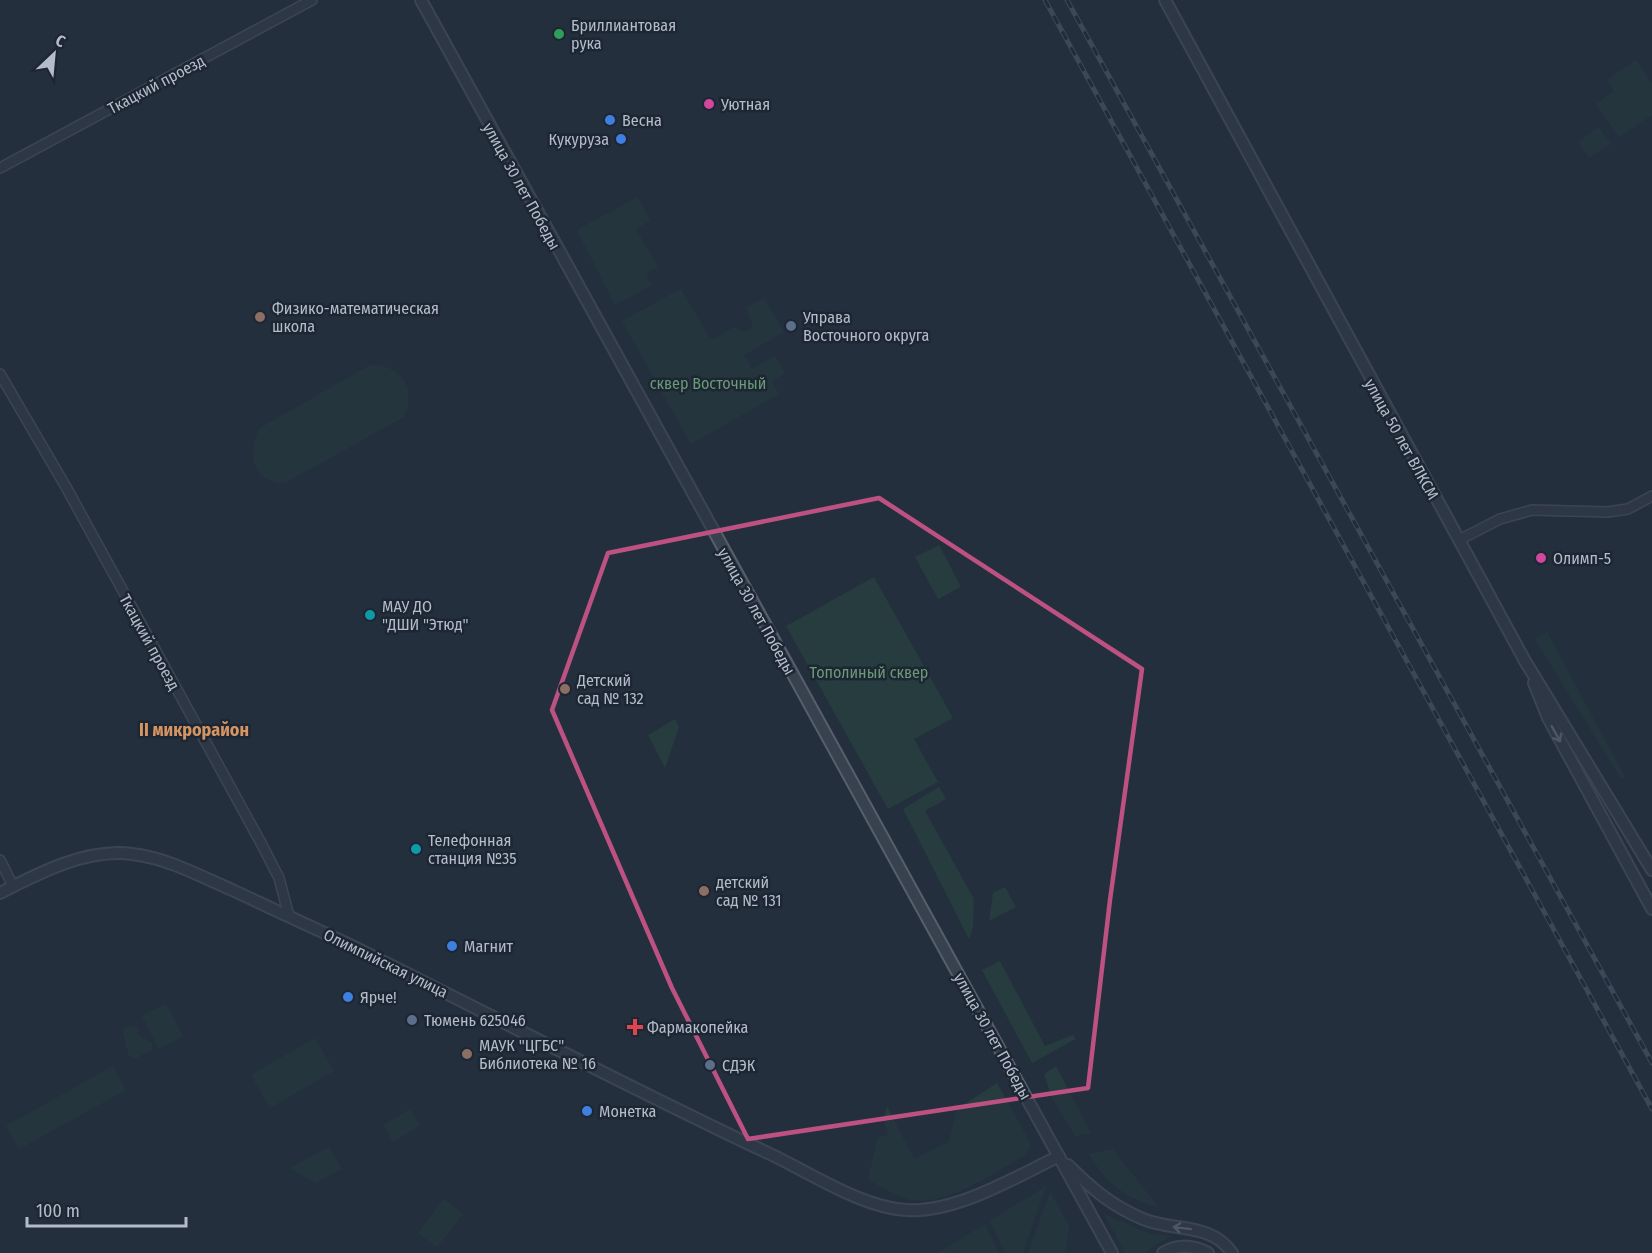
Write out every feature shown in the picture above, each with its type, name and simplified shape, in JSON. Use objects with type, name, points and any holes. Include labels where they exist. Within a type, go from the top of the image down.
[{"type":"street","name":"Ткацкий проезд","points":[[0,168],[312,0]]},
{"type":"street","name":"улица 30 лет Победы","points":[[421,0],[1113,1253]]},
{"type":"street","name":"улица 50 лет ВЛКСМ","points":[[1165,0],[1525,661],[1652,870]]},
{"type":"street","name":"Ткацкий проезд","points":[[0,374],[66,487],[261,843],[279,878],[289,916]]},
{"type":"street","points":[[1459,540],[1500,519],[1532,510],[1607,512],[1628,509],[1652,495]]},
{"type":"street","points":[[1525,661],[1548,718],[1652,909]]},
{"type":"street","name":"Олимпийская улица","points":[[0,893],[92,855],[129,853],[164,860],[289,916],[741,1140],[846,1191],[883,1206],[904,1210],[931,1210],[963,1200],[1059,1156]]},
{"type":"street","points":[[0,860],[13,886]]},
{"type":"street","points":[[1059,1156],[1090,1188],[1115,1205],[1145,1220],[1200,1230],[1217,1238],[1232,1253]]},
{"type":"street","points":[[1163,1253],[1180,1246],[1196,1247],[1208,1253]]},
{"type":"highlighted area","points":[[879,498],[1142,669],[1110,900],[1088,1088],[748,1139],[672,988],[552,710],[608,553]]},
{"type":"green space","points":[[1636,60],[1652,83],[1652,115],[1619,137],[1596,104],[1614,91],[1607,80]]},
{"type":"green space","points":[[1599,127],[1611,144],[1589,158],[1578,142]]},
{"type":"green space","points":[[638,197],[650,220],[636,229],[658,267],[646,274],[652,285],[615,305],[577,230]]},
{"type":"green space","name":"сквер Восточный","points":[[681,289],[709,337],[714,339],[734,327],[745,332],[753,327],[747,307],[764,298],[784,332],[744,355],[752,369],[775,356],[785,373],[772,381],[779,394],[691,444],[622,321]]},
{"type":"green space","points":[[370,365],[390,369],[404,380],[409,397],[404,417],[285,483],[265,478],[259,472],[253,456],[253,447],[260,428]]},
{"type":"green space","points":[[939,545],[961,587],[938,599],[915,557]]},
{"type":"green space","name":"Тополиный сквер","points":[[874,577],[953,718],[914,739],[938,782],[888,809],[786,626]]},
{"type":"green space","points":[[1547,632],[1625,777],[1621,779],[1535,639]]},
{"type":"green space","points":[[675,719],[679,727],[665,768],[648,735]]},
{"type":"green space","points":[[939,787],[946,799],[925,811],[974,899],[973,928],[969,939],[903,809]]},
{"type":"green space","points":[[1005,887],[1016,907],[989,921],[993,893]]},
{"type":"green space","points":[[1000,961],[1045,1046],[1073,1035],[1076,1039],[1032,1063],[982,970]]},
{"type":"green space","points":[[166,1003],[183,1036],[159,1049],[142,1016]]},
{"type":"green space","points":[[130,1026],[139,1028],[137,1034],[152,1043],[152,1050],[136,1058],[129,1056],[122,1030]]},
{"type":"green space","points":[[315,1038],[334,1071],[270,1108],[251,1075]]},
{"type":"green space","points":[[113,1066],[126,1090],[19,1149],[6,1126]]},
{"type":"green space","points":[[1056,1066],[1091,1133],[1075,1136],[1051,1095],[1044,1074]]},
{"type":"green space","points":[[997,1083],[1031,1144],[1026,1155],[968,1187],[935,1199],[920,1201],[906,1199],[868,1180],[878,1137],[889,1135],[883,1120],[887,1106],[914,1159],[949,1142],[957,1109]]},
{"type":"green space","points":[[410,1109],[420,1125],[393,1142],[383,1125]]},
{"type":"green space","points":[[329,1147],[342,1169],[315,1183],[290,1168]]},
{"type":"green space","points":[[1113,1149],[1158,1207],[1135,1199],[1117,1188],[1102,1174],[1089,1154]]},
{"type":"green space","points":[[1046,1186],[1023,1253],[1005,1253],[990,1221]]},
{"type":"green space","points":[[1050,1192],[1069,1226],[1065,1253],[1028,1253]]},
{"type":"green space","points":[[444,1199],[463,1214],[437,1247],[418,1233]]},
{"type":"green space","points":[[1104,1214],[1150,1234],[1172,1236],[1145,1253],[1125,1253]]},
{"type":"green space","points":[[985,1224],[999,1253],[938,1253]]},
{"type":"railway","points":[[1045,0],[1652,1109]]},
{"type":"railway","points":[[1067,0],[1652,1063]]},
{"type":"place","name":"Бриллиантовая рука","points":[[559,34]]},
{"type":"place","name":"Уютная","points":[[709,104]]},
{"type":"place","name":"Весна","points":[[610,120]]},
{"type":"place","name":"Кукуруза","points":[[621,139]]},
{"type":"place","name":"Физико-математическая школа","points":[[260,317]]},
{"type":"place","name":"Управа Восточного округа","points":[[791,326]]},
{"type":"place","name":"Олимп-5","points":[[1541,558]]},
{"type":"place","name":"МАУ ДО \"ДШИ \"Этюд\"","points":[[370,615]]},
{"type":"place","name":"Детский сад № 132","points":[[565,689]]},
{"type":"place","name":"Телефонная станция №35","points":[[416,849]]},
{"type":"place","name":"детский сад № 131","points":[[704,891]]},
{"type":"place","name":"Магнит","points":[[452,946]]},
{"type":"place","name":"Ярче!","points":[[348,997]]},
{"type":"place","name":"Тюмень 625046","points":[[412,1020]]},
{"type":"place","name":"Фармакопейка","points":[[635,1027]]},
{"type":"place","name":"МАУК \"ЦГБС\" Библиотека № 16","points":[[467,1054]]},
{"type":"place","name":"СДЭК","points":[[710,1065]]},
{"type":"place","name":"Монетка","points":[[587,1111]]},
{"type":"district","name":"II микрорайон","points":[[194,730]]}]
